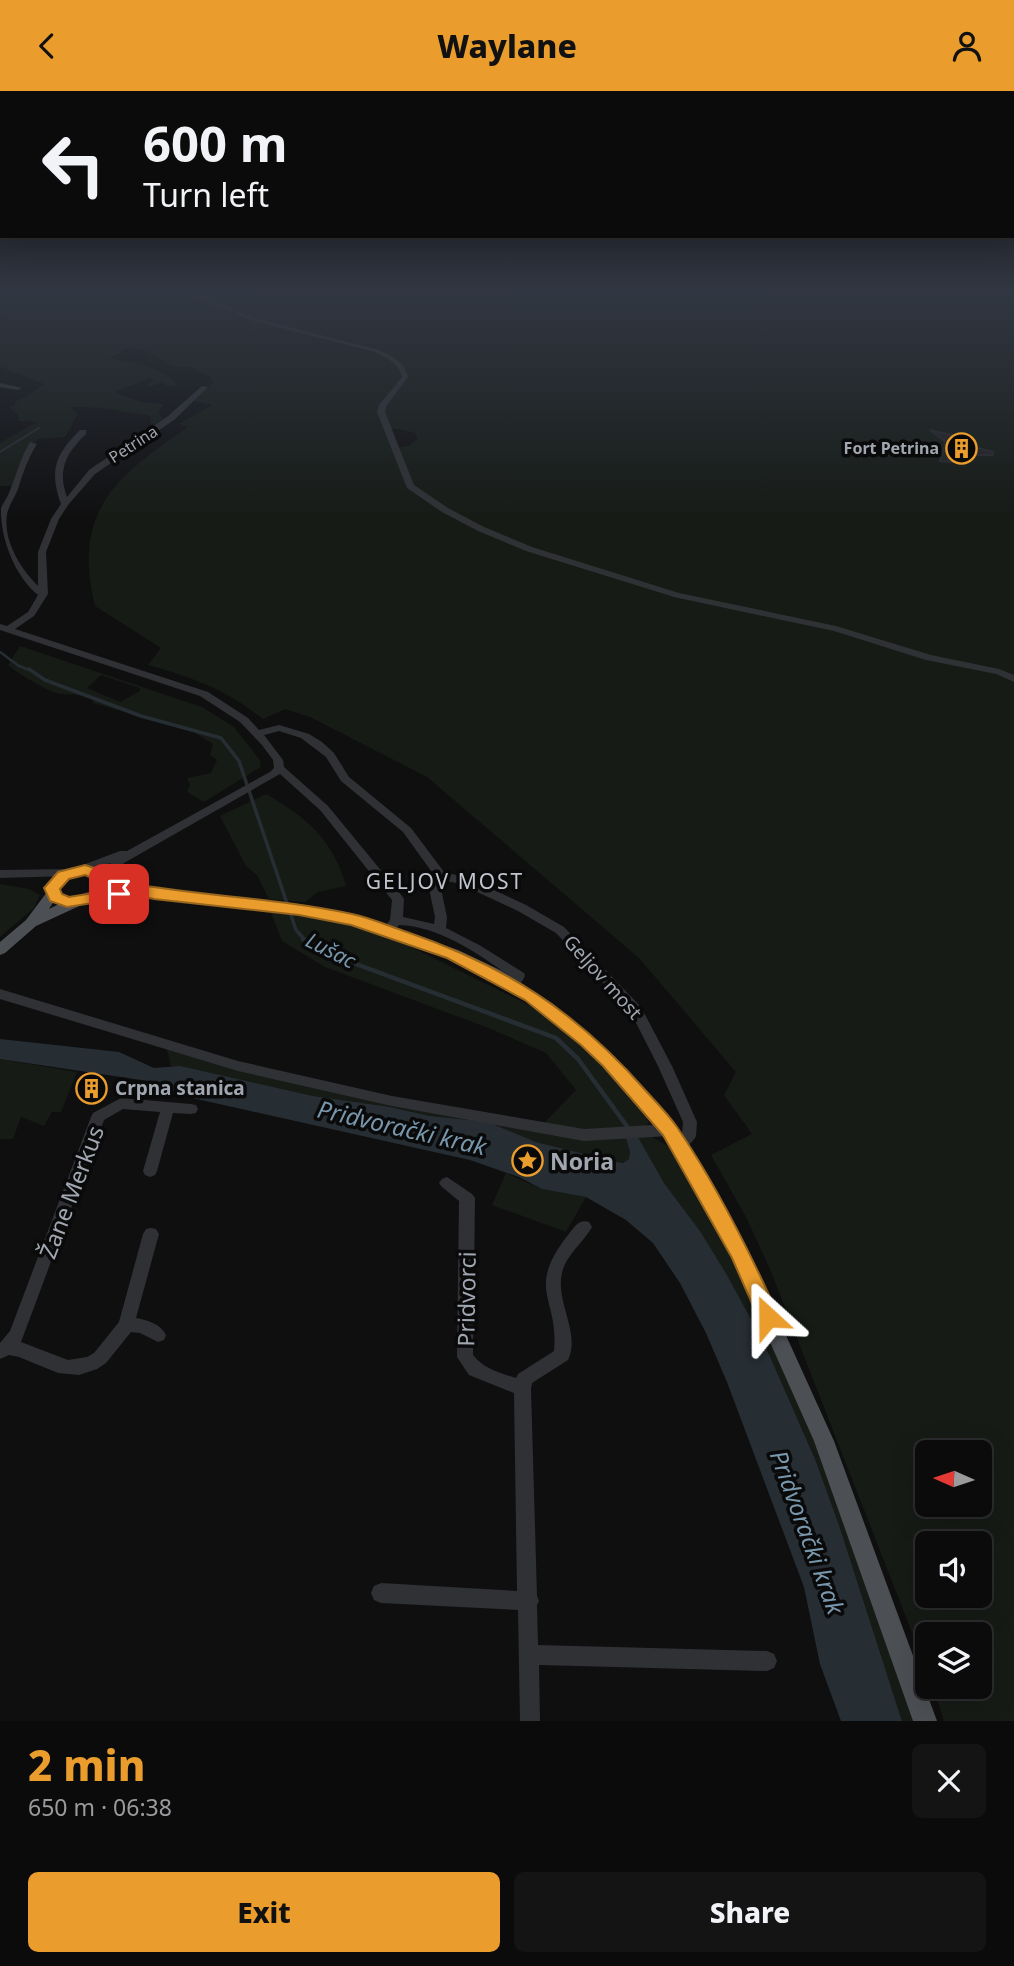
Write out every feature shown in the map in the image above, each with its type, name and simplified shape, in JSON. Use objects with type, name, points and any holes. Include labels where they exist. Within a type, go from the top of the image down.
[{"type":"main road","points":[[31,923],[58,879],[73,871],[93,871],[104,881],[154,894],[299,909],[392,925],[468,960],[511,985],[539,1002],[588,1040],[674,1137],[740,1254],[804,1394],[865,1552],[925,1721]]},
{"type":"main road","points":[[90,898],[97,894],[104,881]]},
{"type":"main road","points":[[53,891],[60,900],[75,902]]},
{"type":"main road","points":[[0,950],[31,923],[54,909],[90,898],[154,894]]},
{"type":"street","points":[[400,367],[405,377],[383,405],[381,412],[410,485],[444,510],[481,529],[529,549],[677,595],[836,629],[929,658],[999,672],[1014,679]]},
{"type":"street","points":[[0,385],[18,388]]},
{"type":"street","name":"Petrina","points":[[43,594],[42,552],[55,519],[65,504],[92,472],[171,418],[204,387]]},
{"type":"street","name":"Petrina","points":[[65,504],[57,484],[59,463],[83,432]]},
{"type":"street","points":[[4,628],[31,614],[43,594],[19,571],[6,547],[2,528],[4,510],[14,490],[20,464],[33,444]]},
{"type":"street","points":[[4,628],[204,694],[225,705],[257,734],[278,760],[279,768],[324,808],[398,899],[392,925]]},
{"type":"street","points":[[257,734],[279,728],[305,736],[318,744],[330,755],[345,779],[407,830],[440,875],[435,884],[441,917],[439,930]]},
{"type":"street","points":[[104,881],[120,860],[257,784],[279,768]]},
{"type":"street","points":[[0,875],[73,871],[144,846]]},
{"type":"street","points":[[0,875],[53,891]]},
{"type":"street","name":"Geljov most","points":[[440,875],[464,881],[522,908],[560,930],[636,1010],[690,1122],[689,1136],[674,1137]]},
{"type":"street","points":[[392,925],[408,919],[439,930],[500,962],[519,976],[511,985]]},
{"type":"street","points":[[0,994],[238,1066],[392,1101],[583,1135],[643,1133],[674,1137]]},
{"type":"street","name":"Žane Merkus","points":[[4,1350],[17,1335],[98,1117],[121,1103],[191,1109]]},
{"type":"street","points":[[150,1171],[168,1107]]},
{"type":"street","name":"Pridvorci","points":[[447,1183],[467,1198],[465,1357],[469,1366],[480,1374],[505,1380],[522,1389]]},
{"type":"street","points":[[530,1721],[522,1389],[524,1379],[562,1355],[564,1343],[553,1277],[558,1264],[584,1227]]},
{"type":"street","points":[[126,1326],[150,1234]]},
{"type":"street","points":[[4,1350],[26,1349],[65,1368],[88,1365],[104,1357],[119,1329],[126,1326],[142,1327],[158,1335]]},
{"type":"street","points":[[381,1593],[529,1601]]},
{"type":"street","points":[[530,1655],[767,1661]]},
{"type":"shaded area","points":[[0,367],[147,367],[165,374],[177,386],[166,386],[164,382],[149,387],[145,385],[154,381],[149,378],[115,392],[141,402],[164,404],[158,413],[163,418],[155,424],[151,423],[151,416],[101,408],[71,407],[78,414],[65,437],[38,439],[20,464],[14,486],[0,486],[0,443],[37,422],[19,421],[18,415],[9,407],[44,384]]},
{"type":"shaded area","points":[[190,367],[398,367],[404,377],[382,405],[381,412],[388,429],[384,408],[404,382],[405,374],[402,367],[1014,367],[1014,678],[999,672],[929,657],[836,628],[678,595],[530,549],[445,510],[411,485],[396,451],[410,486],[444,510],[529,550],[677,596],[835,629],[928,658],[1014,679],[1014,1721],[944,1721],[937,1699],[992,1699],[992,1622],[915,1622],[915,1640],[770,1269],[746,1217],[711,1155],[752,1134],[724,1095],[736,1072],[639,958],[427,777],[310,717],[285,709],[263,719],[208,686],[148,665],[161,648],[95,606],[89,573],[90,545],[95,521],[106,500],[120,481],[139,463],[188,427],[179,424],[212,405],[193,401],[213,382],[209,376]],"holes":[[[400,429],[415,433],[418,439],[408,446],[395,448],[388,430]]]},
{"type":"shaded area","points":[[20,646],[202,707],[234,727],[260,760],[261,767],[204,802],[187,792],[190,784],[187,778],[211,773],[217,760],[210,755],[213,744],[192,731],[93,703],[93,699],[88,697],[56,693],[8,665]],"holes":[[[101,675],[140,688],[140,691],[120,702],[87,688]]]},
{"type":"shaded area","points":[[266,794],[294,811],[326,842],[346,886],[318,892],[305,902],[269,899],[257,875],[246,866],[220,816]]},
{"type":"shaded area","points":[[0,884],[29,889],[40,895],[34,908],[0,937]]},
{"type":"shaded area","points":[[270,910],[328,919],[393,938],[535,1008],[575,1038],[616,1077],[645,1113],[649,1123],[640,1128],[614,1132],[541,1126],[576,1090],[546,1053],[491,1029],[325,967],[282,941]]},
{"type":"shaded area","points":[[166,1046],[392,1102],[626,1138],[629,1159],[623,1163],[617,1162],[536,1142],[488,1122],[430,1116],[390,1107],[313,1096],[171,1066]]},
{"type":"shaded area","points":[[0,1059],[77,1072],[61,1112],[52,1112],[44,1126],[21,1117],[13,1139],[0,1139]]},
{"type":"shaded area","points":[[638,1137],[652,1137],[673,1149],[740,1274],[811,1430],[915,1721],[902,1721],[815,1459],[764,1343],[727,1275],[700,1231],[664,1183]]},
{"type":"shaded area","points":[[506,1173],[542,1189],[586,1197],[566,1232],[492,1205]]},
{"type":"water","name":"Pridvorački krak","points":[[0,1039],[119,1052],[154,1068],[180,1066],[313,1096],[390,1107],[430,1116],[488,1122],[536,1142],[623,1163],[629,1159],[630,1152],[626,1138],[638,1137],[664,1183],[700,1231],[727,1275],[764,1343],[815,1459],[902,1721],[841,1721],[820,1664],[804,1587],[706,1333],[680,1283],[653,1243],[626,1220],[586,1197],[542,1189],[519,1177],[470,1160],[170,1093],[148,1081],[0,1059]]},
{"type":"building","name":"Fort Petrina","points":[[930,430],[961,437],[964,444],[993,452],[993,455],[974,455],[966,463],[940,461],[946,442]]},
{"type":"building","name":"Crpna stanica","points":[[82,1083],[105,1083],[100,1099],[89,1099],[91,1093],[79,1092]]},
{"type":"waterway","name":"Lušac","points":[[0,452],[39,428]]},
{"type":"waterway","name":"Lušac","points":[[0,652],[19,666],[32,671]]},
{"type":"waterway","name":"Lušac","points":[[32,671],[45,680],[141,716],[221,738],[239,761],[296,930],[305,940]]},
{"type":"waterway","name":"Lušac","points":[[305,940],[356,964],[556,1038],[578,1059],[629,1129]]},
{"type":"place","name":"Fort Petrina","points":[[962,448]]},
{"type":"place","name":"Crpna stanica","points":[[92,1088]]},
{"type":"place","name":"Noria","points":[[527,1161]]},
{"type":"district","name":"GELJOV MOST","points":[[445,881]]},
{"type":"route","points":[[119,894],[67,902],[56,897],[52,888],[63,875],[85,870],[99,874],[104,879],[103,883],[154,894],[334,915],[388,930],[468,960],[531,996],[588,1040],[669,1130],[740,1254],[768,1317]]}]
